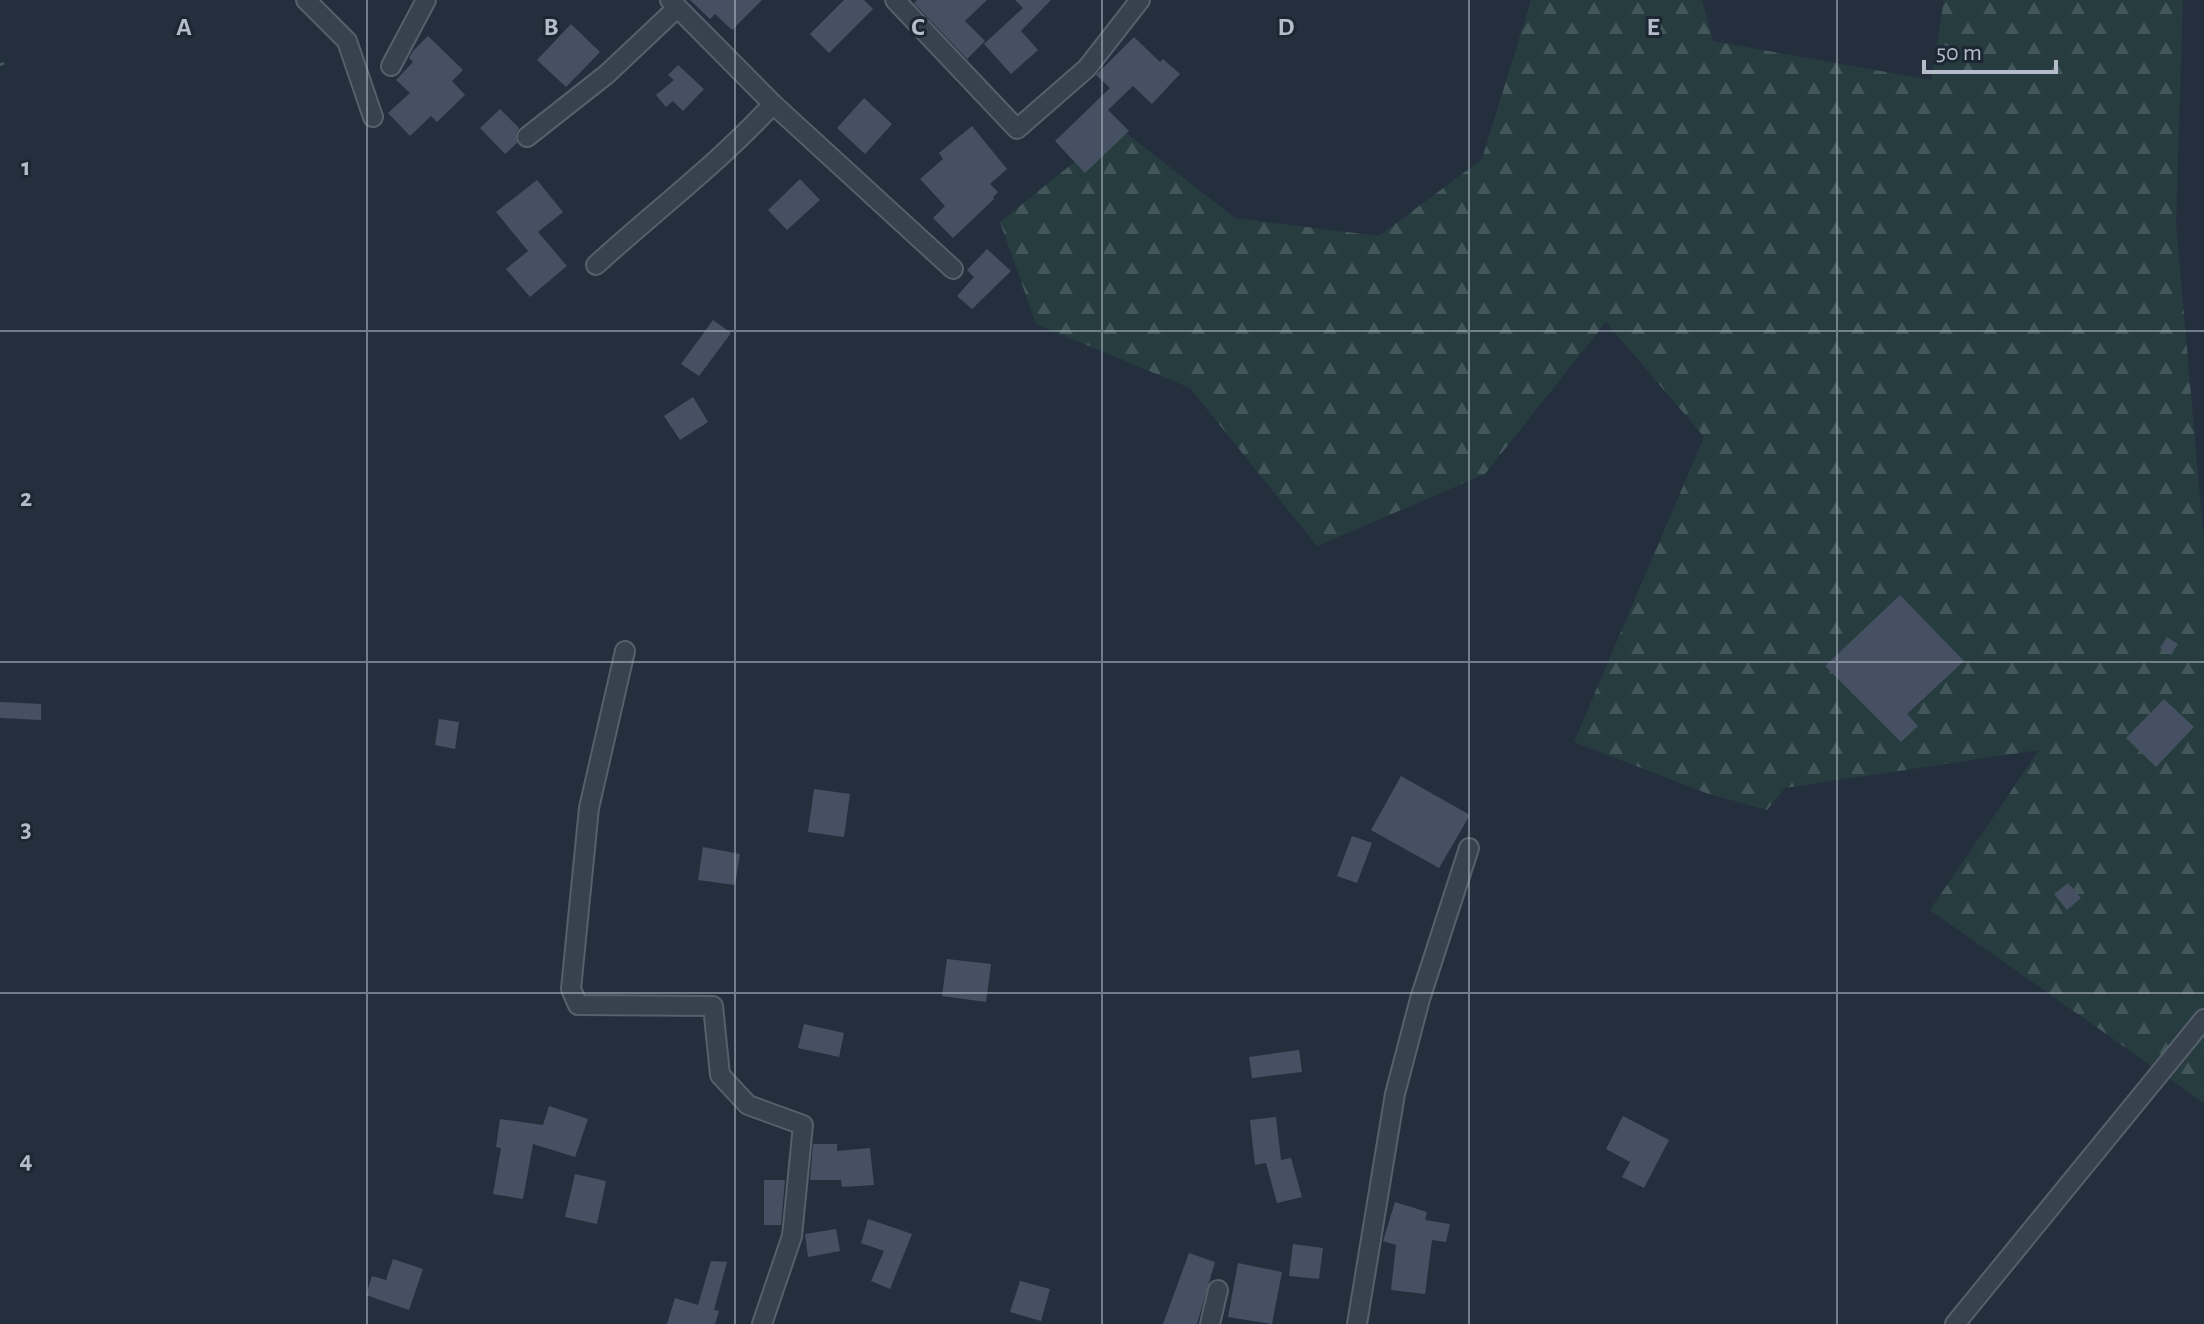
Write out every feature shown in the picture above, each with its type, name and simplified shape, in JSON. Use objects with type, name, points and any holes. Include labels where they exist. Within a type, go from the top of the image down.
[{"type":"street","points":[[306,0],[347,41],[373,117]]},
{"type":"street","points":[[391,66],[426,0]]},
{"type":"street","points":[[895,0],[1017,129],[1087,68],[1140,0]]},
{"type":"street","points":[[527,137],[607,74],[674,4],[773,104],[953,269]]},
{"type":"street","points":[[596,265],[650,215],[737,143],[773,104]]},
{"type":"street","points":[[625,651],[589,808],[571,989],[578,1005],[713,1006],[720,1075],[748,1105],[803,1125],[792,1236],[762,1324]]},
{"type":"street","points":[[1357,1324],[1395,1094],[1420,999],[1469,848]]},
{"type":"street","points":[[1955,1324],[2204,1019]]},
{"type":"street","points":[[1210,1324],[1218,1290]]},
{"type":"green space","points":[[1531,0],[1702,0],[1713,41],[1931,80],[1944,0],[2183,0],[2176,224],[2204,543],[2204,1103],[1930,910],[2039,750],[1785,788],[1767,810],[1706,793],[1574,742],[1704,437],[1606,322],[1485,474],[1317,546],[1190,388],[1036,324],[1000,222],[1118,127],[1235,218],[1379,236],[1482,159]]},
{"type":"building","points":[[690,0],[762,0],[732,30],[715,14],[710,19]]},
{"type":"building","points":[[844,0],[864,0],[873,9],[829,53],[810,34]]},
{"type":"building","points":[[917,0],[987,0],[965,21],[985,41],[967,59],[914,3]]},
{"type":"building","points":[[1015,0],[1051,0],[1021,31],[1038,50],[1011,74],[984,44],[1023,8]]},
{"type":"building","points":[[571,24],[600,52],[566,87],[537,60]]},
{"type":"building","points":[[428,36],[463,70],[452,81],[465,95],[437,122],[431,116],[410,136],[388,113],[410,93],[396,80],[413,62],[409,58],[413,51]]},
{"type":"building","points":[[1134,37],[1160,62],[1163,59],[1180,74],[1152,104],[1133,86],[1108,110],[1129,131],[1085,173],[1055,141],[1110,88],[1096,75]]},
{"type":"building","points":[[678,65],[704,89],[683,111],[673,101],[666,107],[656,95],[674,80],[668,75]]},
{"type":"building","points":[[864,98],[892,124],[865,154],[837,128]]},
{"type":"building","points":[[500,109],[519,128],[517,143],[505,154],[480,128]]},
{"type":"building","points":[[972,126],[1007,169],[990,184],[998,192],[994,199],[953,238],[933,218],[945,206],[920,179],[943,159],[939,153]]},
{"type":"building","points":[[800,179],[820,200],[787,230],[768,210]]},
{"type":"building","points":[[537,180],[563,212],[538,232],[567,266],[530,297],[506,269],[528,251],[496,212]]},
{"type":"building","points":[[987,249],[1011,271],[972,309],[957,296],[974,277],[967,270]]},
{"type":"building","points":[[713,320],[731,333],[699,376],[681,364]]},
{"type":"building","points":[[693,397],[708,422],[680,440],[664,416]]},
{"type":"building","points":[[1900,595],[1964,661],[1907,714],[1918,726],[1901,742],[1825,666]]},
{"type":"building","points":[[2167,637],[2178,644],[2171,655],[2160,648]]},
{"type":"building","points":[[2164,699],[2194,727],[2156,767],[2126,738]]},
{"type":"building","points":[[0,702],[41,704],[41,720],[0,718]]},
{"type":"building","points":[[439,719],[459,722],[455,749],[435,745]]},
{"type":"building","points":[[1401,776],[1470,815],[1439,868],[1371,830]]},
{"type":"building","points":[[814,789],[850,794],[844,837],[808,832]]},
{"type":"building","points":[[1352,836],[1372,843],[1357,883],[1337,876]]},
{"type":"building","points":[[703,847],[740,854],[735,885],[698,880]]},
{"type":"building","points":[[2068,883],[2081,898],[2067,910],[2054,894]]},
{"type":"building","points":[[947,959],[991,964],[986,1002],[942,996]]},
{"type":"building","points":[[804,1024],[844,1033],[839,1057],[798,1048]]},
{"type":"building","points":[[1299,1050],[1302,1072],[1252,1078],[1249,1057]]},
{"type":"building","points":[[549,1106],[588,1119],[575,1157],[533,1144],[523,1199],[493,1194],[501,1148],[496,1147],[500,1119],[543,1125]]},
{"type":"building","points":[[1623,1116],[1669,1140],[1644,1188],[1622,1177],[1630,1162],[1606,1149]]},
{"type":"building","points":[[1276,1117],[1281,1160],[1291,1158],[1302,1197],[1277,1203],[1266,1163],[1255,1165],[1250,1120]]},
{"type":"building","points":[[813,1144],[837,1144],[837,1151],[870,1148],[874,1185],[842,1187],[841,1180],[810,1180]]},
{"type":"building","points":[[575,1174],[606,1181],[597,1224],[565,1217]]},
{"type":"building","points":[[764,1180],[785,1180],[781,1225],[764,1225]]},
{"type":"building","points":[[1395,1202],[1427,1212],[1425,1220],[1450,1224],[1446,1242],[1432,1240],[1425,1294],[1391,1290],[1396,1245],[1383,1241]]},
{"type":"building","points":[[868,1219],[912,1234],[890,1289],[871,1281],[884,1251],[861,1243]]},
{"type":"building","points":[[836,1229],[840,1251],[808,1257],[805,1234]]},
{"type":"building","points":[[1293,1244],[1323,1248],[1319,1279],[1289,1276]]},
{"type":"building","points":[[1189,1253],[1215,1262],[1197,1324],[1163,1324]]},
{"type":"building","points":[[393,1259],[423,1269],[409,1310],[366,1295],[372,1276],[386,1280]]},
{"type":"building","points":[[711,1261],[727,1262],[714,1310],[719,1311],[715,1324],[667,1324],[675,1298],[698,1305]]},
{"type":"building","points":[[1238,1263],[1282,1272],[1272,1324],[1228,1317]]},
{"type":"building","points":[[1020,1281],[1050,1289],[1041,1321],[1010,1312]]}]
